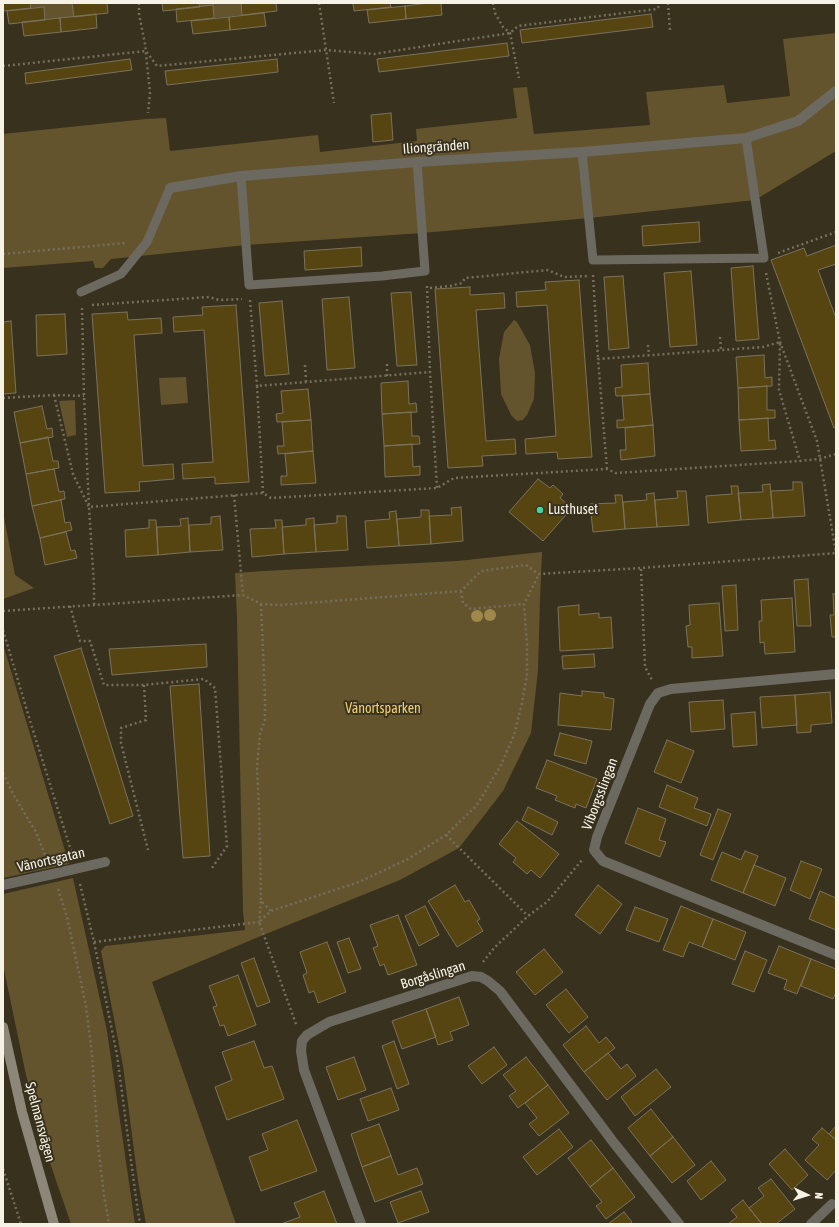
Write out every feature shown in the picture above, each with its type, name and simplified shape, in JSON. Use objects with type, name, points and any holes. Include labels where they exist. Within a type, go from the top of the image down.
[{"type":"main road","name":"Spelmansvägen","points":[[3,1027],[22,1112],[54,1224]]},
{"type":"street","name":"Iliongränden","points":[[170,188],[241,176],[417,162],[582,152],[746,138],[798,121],[836,91]]},
{"type":"street","points":[[658,692],[671,689],[836,674]]},
{"type":"street","name":"Viborgsslingan","points":[[658,692],[650,704],[597,837],[594,850],[603,861],[836,955]]},
{"type":"street","name":"Vänortsgatan","points":[[3,885],[105,862]]},
{"type":"street","name":"Borgåslingan","points":[[302,1041],[307,1035],[329,1022],[472,976],[481,977],[500,991],[614,1142],[679,1224]]},
{"type":"street","points":[[302,1041],[301,1051],[304,1070],[361,1224]]},
{"type":"street","points":[[811,1224],[832,1204]]},
{"type":"lane","points":[[582,152],[593,260],[764,258],[746,138]]},
{"type":"lane","points":[[241,176],[249,285],[382,276],[425,271],[417,162]]},
{"type":"lane","name":"Iliongränden","points":[[81,292],[120,274],[147,242],[170,188]]},
{"type":"path","points":[[139,3],[139,14],[146,51],[150,93],[148,113]]},
{"type":"path","points":[[319,3],[334,103]]},
{"type":"path","points":[[493,3],[495,13],[503,26],[510,33],[519,78]]},
{"type":"path","points":[[146,51],[157,66],[326,50],[374,54],[510,33],[518,26],[657,9],[661,3]]},
{"type":"path","points":[[668,3],[670,30]]},
{"type":"path","points":[[3,66],[146,51]]},
{"type":"path","points":[[3,611],[243,595],[261,604],[281,605],[461,591],[481,571],[526,565],[539,574],[641,568],[836,553],[817,441],[780,342],[769,292],[764,258],[836,232]]},
{"type":"path","points":[[3,254],[147,242]]},
{"type":"path","points":[[593,260],[598,359],[607,469]]},
{"type":"path","points":[[427,288],[450,286],[462,283],[465,278],[548,270],[564,277],[593,275]]},
{"type":"path","points":[[425,271],[437,488]]},
{"type":"path","points":[[249,285],[264,493]]},
{"type":"path","points":[[81,292],[84,396],[94,605]]},
{"type":"path","points":[[82,306],[209,297],[219,300],[250,299]]},
{"type":"path","points":[[720,337],[720,350]]},
{"type":"path","points":[[598,359],[763,347],[780,342]]},
{"type":"path","points":[[780,342],[779,390],[800,461]]},
{"type":"path","points":[[648,345],[649,355]]},
{"type":"path","points":[[387,364],[387,376]]},
{"type":"path","points":[[305,365],[306,382]]},
{"type":"path","points":[[256,386],[430,372]]},
{"type":"path","points":[[3,398],[54,395],[84,396]]},
{"type":"path","points":[[54,395],[73,474],[89,508]]},
{"type":"path","points":[[89,508],[264,493],[271,498],[437,488],[454,478],[607,469],[616,473],[800,461],[819,459],[836,454]]},
{"type":"path","points":[[234,496],[243,595]]},
{"type":"path","points":[[641,568],[645,667],[658,692]]},
{"type":"path","points":[[94,942],[259,922],[271,911],[359,882],[408,859],[446,835],[477,805],[501,765],[514,734],[527,675],[527,645],[524,604],[539,574]]},
{"type":"path","points":[[461,591],[463,603],[471,609],[524,604]]},
{"type":"path","points":[[261,604],[265,721],[260,733],[256,767],[259,809],[259,922],[302,1041]]},
{"type":"path","points":[[70,606],[80,641],[90,642],[104,685],[144,685],[204,679],[215,688],[227,846],[212,868]]},
{"type":"path","points":[[3,630],[30,724],[70,846],[94,942],[117,1055],[140,1224]]},
{"type":"path","points":[[144,685],[146,720],[121,728],[122,743],[148,850]]},
{"type":"path","points":[[3,773],[13,794],[36,832],[53,874],[67,917],[86,1006],[92,1054],[98,1146],[109,1224]]},
{"type":"path","points":[[446,835],[528,916]]},
{"type":"path","points":[[472,976],[494,948],[528,916],[547,902],[579,862],[594,850]]},
{"type":"path","points":[[260,901],[271,911]]},
{"type":"path","points":[[3,1169],[21,1224]]},
{"type":"green space","points":[[30,3],[72,3],[74,17],[45,20],[44,7],[31,8]]},
{"type":"green space","points":[[199,3],[241,3],[242,15],[214,18],[213,5],[200,7]]},
{"type":"green space","points":[[836,33],[836,151],[755,200],[589,218],[422,233],[246,245],[111,259],[103,268],[95,268],[93,261],[3,268],[3,134],[166,118],[170,151],[318,135],[320,152],[417,141],[416,129],[517,118],[513,88],[527,87],[534,134],[650,125],[646,92],[724,85],[727,103],[790,96],[783,39]]},
{"type":"green space","points":[[514,320],[517,322],[530,345],[535,373],[534,399],[527,415],[523,420],[517,421],[511,415],[501,394],[499,359],[504,332]]},
{"type":"green space","points":[[186,377],[188,403],[161,405],[159,378]]},
{"type":"green space","points":[[75,400],[76,435],[67,437],[59,401]]},
{"type":"green space","points":[[3,512],[15,575],[34,588],[3,599]]},
{"type":"green space","name":"Vänortsparken","points":[[542,552],[538,670],[531,733],[503,791],[459,848],[400,880],[152,982],[236,1224],[146,1224],[138,1181],[123,1066],[101,951],[105,946],[245,930],[243,912],[235,573],[457,561]]},
{"type":"green space","points":[[3,644],[69,864],[3,878]]},
{"type":"green space","points":[[73,878],[107,1031],[135,1224],[71,1224],[48,1157],[26,1075],[3,965],[3,894]]},
{"type":"building","points":[[3,3],[30,3],[31,8],[3,11]]},
{"type":"building","points":[[72,3],[107,3],[108,13],[74,17]]},
{"type":"building","points":[[162,3],[199,3],[200,7],[163,11]]},
{"type":"building","points":[[241,3],[276,3],[277,11],[242,15]]},
{"type":"building","points":[[353,3],[390,3],[391,7],[354,11]]},
{"type":"building","points":[[441,3],[442,15],[406,19],[405,6]]},
{"type":"building","points":[[213,5],[214,18],[177,22],[176,9]]},
{"type":"building","points":[[405,6],[406,19],[369,23],[367,10]]},
{"type":"building","points":[[44,7],[45,20],[9,24],[7,11]]},
{"type":"building","points":[[264,13],[266,26],[230,30],[229,17]]},
{"type":"building","points":[[96,14],[97,28],[61,32],[60,18]]},
{"type":"building","points":[[651,14],[653,27],[522,43],[520,30]]},
{"type":"building","points":[[229,17],[230,30],[193,34],[191,21]]},
{"type":"building","points":[[60,18],[61,32],[24,36],[22,22]]},
{"type":"building","points":[[507,43],[509,56],[379,72],[377,59]]},
{"type":"building","points":[[130,59],[132,70],[26,84],[25,73]]},
{"type":"building","points":[[277,59],[278,72],[167,85],[165,71]]},
{"type":"building","points":[[391,113],[393,140],[373,142],[371,115]]},
{"type":"building","points":[[699,222],[700,242],[643,246],[642,226]]},
{"type":"building","points":[[836,245],[836,264],[818,270],[836,318],[836,427],[834,428],[771,260],[804,248],[807,256]]},
{"type":"building","points":[[361,247],[362,266],[305,270],[304,251]]},
{"type":"building","points":[[753,266],[759,339],[736,341],[731,268]]},
{"type":"building","points":[[691,271],[697,345],[670,347],[664,273]]},
{"type":"building","points":[[623,276],[629,348],[609,350],[604,277]]},
{"type":"building","points":[[579,280],[592,457],[558,459],[557,452],[526,454],[525,439],[556,436],[547,305],[517,307],[516,292],[546,290],[545,282]]},
{"type":"building","points":[[470,287],[470,295],[504,293],[505,308],[476,310],[486,441],[515,439],[516,454],[482,456],[483,466],[448,468],[435,289]]},
{"type":"building","points":[[411,292],[417,365],[397,366],[391,293]]},
{"type":"building","points":[[349,297],[355,368],[327,370],[322,299]]},
{"type":"building","points":[[282,301],[289,374],[265,376],[259,303]]},
{"type":"building","points":[[236,305],[249,482],[215,484],[215,477],[183,479],[182,464],[213,462],[204,330],[174,332],[173,317],[203,315],[202,307]]},
{"type":"building","points":[[127,312],[128,320],[161,318],[162,333],[134,335],[143,466],[173,464],[174,479],[139,482],[140,491],[105,493],[92,314]]},
{"type":"building","points":[[65,314],[67,354],[37,356],[36,315]]},
{"type":"building","points":[[11,321],[16,393],[3,394],[3,322]]},
{"type":"building","points":[[764,355],[765,378],[772,377],[772,386],[738,388],[736,357]]},
{"type":"building","points":[[648,363],[650,394],[616,396],[615,388],[622,387],[621,365]]},
{"type":"building","points":[[408,381],[409,404],[416,403],[417,412],[382,414],[381,383]]},
{"type":"building","points":[[767,386],[767,410],[775,410],[775,418],[739,420],[738,388]]},
{"type":"building","points":[[308,389],[311,420],[277,422],[276,414],[283,413],[281,391]]},
{"type":"building","points":[[650,394],[653,425],[617,428],[617,420],[624,420],[622,396]]},
{"type":"building","points":[[42,406],[47,429],[52,428],[53,437],[20,443],[14,412]]},
{"type":"building","points":[[411,412],[412,436],[419,436],[420,444],[384,446],[382,414]]},
{"type":"building","points":[[768,418],[769,441],[775,440],[776,449],[741,451],[739,420]]},
{"type":"building","points":[[311,420],[313,451],[278,454],[277,446],[284,446],[282,422]]},
{"type":"building","points":[[653,425],[655,456],[621,460],[620,450],[626,450],[625,428]]},
{"type":"building","points":[[48,437],[53,461],[58,461],[59,468],[26,474],[20,443]]},
{"type":"building","points":[[412,444],[413,467],[420,466],[420,475],[385,477],[384,446]]},
{"type":"building","points":[[313,451],[316,483],[281,485],[281,476],[287,476],[285,454]]},
{"type":"building","points":[[54,469],[59,492],[64,491],[65,499],[32,506],[26,474]]},
{"type":"building","name":"Lusthuset","points":[[538,479],[550,488],[553,485],[563,494],[560,498],[572,508],[543,541],[509,512]]},
{"type":"building","points":[[793,482],[802,482],[805,516],[773,518],[771,491],[793,490]]},
{"type":"building","points":[[770,484],[773,518],[741,520],[738,493],[763,492],[762,485]]},
{"type":"building","points":[[731,486],[738,486],[741,520],[708,523],[706,496],[732,494]]},
{"type":"building","points":[[677,491],[686,491],[689,525],[657,527],[655,500],[678,498]]},
{"type":"building","points":[[654,493],[657,527],[625,529],[623,502],[647,500],[646,494]]},
{"type":"building","points":[[615,495],[622,495],[625,529],[593,532],[590,504],[616,503]]},
{"type":"building","points":[[61,500],[65,523],[70,522],[72,530],[40,538],[32,506]]},
{"type":"building","points":[[461,507],[463,541],[431,544],[429,516],[452,515],[451,508]]},
{"type":"building","points":[[421,510],[429,510],[431,544],[399,546],[397,519],[421,517]]},
{"type":"building","points":[[396,511],[399,546],[367,548],[365,521],[390,519],[389,512]]},
{"type":"building","points":[[220,516],[223,550],[190,552],[189,525],[211,524],[211,517]]},
{"type":"building","points":[[337,516],[346,516],[348,550],[316,552],[314,525],[337,523]]},
{"type":"building","points":[[188,518],[190,552],[158,555],[157,527],[181,526],[180,519]]},
{"type":"building","points":[[314,518],[316,552],[284,554],[282,527],[306,525],[306,519]]},
{"type":"building","points":[[149,520],[156,520],[158,555],[126,557],[125,530],[149,528]]},
{"type":"building","points":[[275,520],[282,520],[284,554],[252,557],[250,529],[276,528]]},
{"type":"building","points":[[66,532],[71,551],[75,550],[77,558],[45,565],[40,538]]},
{"type":"building","points":[[808,579],[811,626],[797,626],[794,580]]},
{"type":"building","points":[[736,585],[738,630],[725,631],[722,586]]},
{"type":"building","points":[[833,594],[836,594],[836,637],[832,637],[830,615],[834,615]]},
{"type":"building","points":[[792,598],[795,652],[765,654],[764,642],[760,643],[759,621],[762,621],[761,600]]},
{"type":"building","points":[[719,603],[723,656],[692,658],[692,647],[688,647],[686,626],[690,625],[689,605]]},
{"type":"building","points":[[579,605],[579,615],[599,613],[599,618],[611,617],[613,648],[560,651],[558,607]]},
{"type":"building","points":[[206,644],[207,667],[112,675],[109,649]]},
{"type":"building","points":[[81,648],[133,816],[110,824],[54,656]]},
{"type":"building","points":[[594,654],[595,667],[563,669],[562,656]]},
{"type":"building","points":[[199,684],[210,856],[183,858],[170,686]]},
{"type":"building","points":[[582,691],[604,693],[604,697],[614,699],[611,730],[558,725],[560,693],[582,696]]},
{"type":"building","points":[[830,692],[832,723],[811,725],[811,732],[797,733],[795,695]]},
{"type":"building","points":[[795,695],[797,725],[762,728],[760,697]]},
{"type":"building","points":[[723,700],[725,729],[691,732],[689,702]]},
{"type":"building","points":[[755,712],[757,745],[733,747],[731,714]]},
{"type":"building","points":[[560,733],[592,741],[586,764],[554,755]]},
{"type":"building","points":[[667,740],[694,751],[681,783],[654,772]]},
{"type":"building","points":[[547,760],[597,779],[586,808],[576,804],[575,808],[555,800],[557,796],[536,788]]},
{"type":"building","points":[[667,785],[698,798],[694,808],[711,814],[707,826],[659,807]]},
{"type":"building","points":[[528,807],[558,822],[552,835],[522,820]]},
{"type":"building","points":[[638,808],[666,819],[659,840],[666,842],[660,857],[625,843]]},
{"type":"building","points":[[718,809],[731,814],[713,860],[700,855]]},
{"type":"building","points":[[517,821],[559,854],[540,878],[531,870],[527,874],[513,862],[516,858],[499,844]]},
{"type":"building","points":[[745,851],[758,856],[743,893],[711,880],[722,852],[741,860]]},
{"type":"building","points":[[801,861],[822,869],[810,899],[790,890]]},
{"type":"building","points":[[754,865],[786,878],[775,906],[743,893]]},
{"type":"building","points":[[455,885],[465,902],[469,900],[480,919],[477,921],[483,931],[457,947],[428,901]]},
{"type":"building","points":[[598,885],[622,904],[600,934],[575,915]]},
{"type":"building","points":[[820,891],[836,898],[836,930],[809,919]]},
{"type":"building","points":[[425,906],[439,935],[419,946],[405,916]]},
{"type":"building","points":[[681,906],[713,919],[702,947],[689,942],[683,957],[663,950]]},
{"type":"building","points":[[635,907],[668,919],[659,942],[626,930]]},
{"type":"building","points":[[398,915],[417,965],[388,975],[384,964],[380,966],[373,948],[378,946],[370,925]]},
{"type":"building","points":[[713,919],[746,932],[735,960],[702,947]]},
{"type":"building","points":[[349,938],[361,969],[348,973],[337,942]]},
{"type":"building","points":[[327,942],[346,992],[318,1003],[314,991],[309,993],[303,975],[307,973],[300,952]]},
{"type":"building","points":[[779,946],[811,959],[797,994],[784,989],[787,980],[768,973]]},
{"type":"building","points":[[544,949],[563,972],[535,995],[516,972]]},
{"type":"building","points":[[745,951],[767,960],[754,992],[732,984]]},
{"type":"building","points":[[254,958],[270,1002],[257,1007],[241,963]]},
{"type":"building","points":[[811,959],[836,969],[836,992],[833,999],[801,986]]},
{"type":"building","points":[[238,975],[256,1025],[228,1036],[224,1025],[220,1026],[213,1007],[217,1006],[209,986]]},
{"type":"building","points":[[566,989],[588,1017],[569,1033],[546,1005]]},
{"type":"building","points":[[459,997],[469,1025],[450,1032],[453,1040],[438,1045],[426,1009]]},
{"type":"building","points":[[426,1009],[436,1037],[402,1049],[392,1021]]},
{"type":"building","points":[[586,1026],[599,1043],[606,1037],[615,1048],[584,1072],[563,1045]]},
{"type":"building","points":[[254,1041],[264,1068],[272,1066],[284,1099],[227,1120],[215,1087],[232,1080],[222,1052]]},
{"type":"building","points":[[394,1041],[409,1084],[397,1089],[382,1046]]},
{"type":"building","points":[[494,1047],[507,1065],[482,1084],[468,1066]]},
{"type":"building","points":[[608,1053],[621,1069],[627,1064],[636,1076],[607,1100],[584,1072]]},
{"type":"building","points":[[354,1057],[366,1090],[338,1100],[326,1067]]},
{"type":"building","points":[[526,1057],[548,1085],[518,1108],[509,1096],[516,1091],[503,1075]]},
{"type":"building","points":[[656,1069],[671,1087],[635,1116],[621,1097]]},
{"type":"building","points":[[548,1085],[569,1113],[539,1136],[529,1124],[537,1118],[525,1103]]},
{"type":"building","points":[[391,1088],[399,1110],[368,1121],[360,1099]]},
{"type":"building","points":[[651,1109],[673,1137],[650,1156],[628,1128]]},
{"type":"building","points":[[297,1120],[317,1171],[261,1191],[249,1157],[268,1150],[262,1134]]},
{"type":"building","points":[[379,1124],[391,1156],[362,1167],[351,1134]]},
{"type":"building","points":[[836,1126],[836,1140],[829,1134]]},
{"type":"building","points":[[822,1128],[836,1140],[836,1170],[827,1180],[805,1160],[819,1145],[812,1139]]},
{"type":"building","points":[[559,1129],[573,1147],[537,1175],[523,1157]]},
{"type":"building","points":[[673,1137],[695,1165],[672,1183],[650,1156]]},
{"type":"building","points":[[591,1140],[613,1168],[590,1187],[568,1158]]},
{"type":"building","points":[[785,1149],[808,1175],[792,1190],[769,1164]]},
{"type":"building","points":[[391,1156],[398,1175],[417,1168],[423,1184],[375,1202],[362,1167]]},
{"type":"building","points":[[711,1161],[726,1180],[701,1200],[687,1181]]},
{"type":"building","points":[[613,1168],[635,1197],[606,1219],[596,1206],[602,1202],[590,1187]]},
{"type":"building","points":[[771,1179],[795,1209],[776,1224],[762,1224],[749,1208],[764,1196],[758,1188]]},
{"type":"building","points":[[324,1191],[337,1224],[281,1224],[300,1217],[294,1203]]},
{"type":"building","points":[[421,1191],[429,1212],[398,1223],[390,1202]]},
{"type":"building","points":[[743,1200],[762,1224],[728,1224],[737,1217],[731,1210]]},
{"type":"building","points":[[624,1212],[632,1222],[630,1224],[608,1224]]},
{"type":"place","name":"Lusthuset","points":[[540,510]]}]
